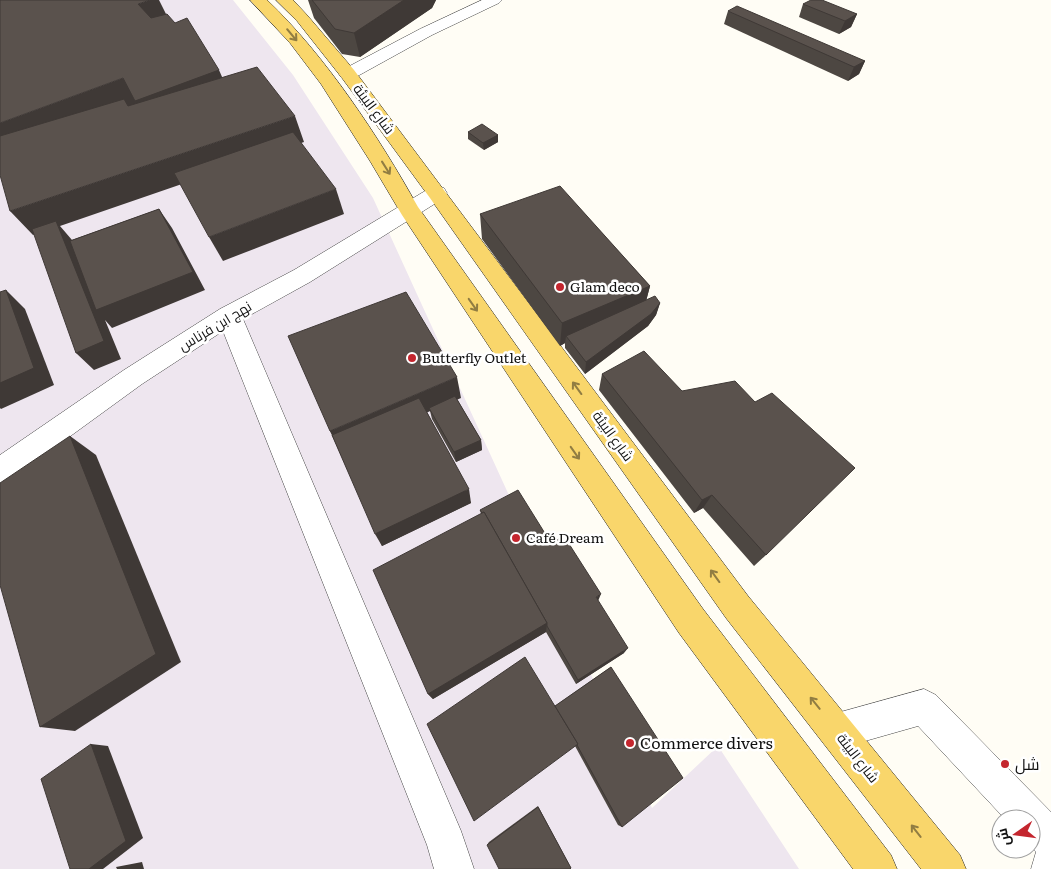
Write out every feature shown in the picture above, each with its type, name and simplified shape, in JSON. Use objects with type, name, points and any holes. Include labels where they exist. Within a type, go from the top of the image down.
[{"type":"main road","name":"شارع البيئة","points":[[258,0],[278,18],[326,78],[388,170],[409,210],[691,620],[877,869]]},
{"type":"main road","name":"شارع البيئة","points":[[284,0],[302,18],[348,74],[437,193],[737,607],[946,869]]},
{"type":"street","points":[[348,74],[426,32],[494,0]]},
{"type":"street","name":"نهج ابن فرناس","points":[[0,471],[132,377],[229,315],[302,276],[437,193]]},
{"type":"street","points":[[229,315],[447,845],[454,869]]},
{"type":"street","points":[[837,731],[924,707],[1051,840]]},
{"type":"street","points":[[1051,864],[1051,869]]},
{"type":"shaded area","points":[[0,0],[233,0],[293,75],[373,198],[652,808],[718,746],[799,869],[0,869]]},
{"type":"building","points":[[0,0],[150,0],[138,4],[151,18],[167,14],[175,23],[187,18],[219,70],[135,101],[123,78],[0,123]]},
{"type":"building","points":[[312,0],[404,0],[354,33],[335,29]]},
{"type":"building","points":[[811,0],[822,0],[857,14],[845,21],[803,4]]},
{"type":"building","points":[[737,6],[865,61],[854,67],[728,11]]},
{"type":"building","points":[[257,67],[295,116],[10,211],[0,175],[0,136],[124,99],[128,106]]},
{"type":"building","points":[[482,124],[498,135],[483,143],[468,132]]},
{"type":"building","points":[[293,132],[336,189],[209,237],[174,173]]},
{"type":"building","points":[[560,186],[650,286],[562,323],[480,214]]},
{"type":"building","points":[[159,209],[193,272],[96,310],[70,241]]},
{"type":"building","points":[[56,221],[104,341],[76,353],[32,229]]},
{"type":"building","points":[[6,290],[34,368],[0,383],[0,292]]},
{"type":"building","points":[[406,292],[457,377],[330,431],[288,336]]},
{"type":"building","points":[[655,296],[660,303],[651,314],[586,362],[566,336]]},
{"type":"building","points":[[644,351],[682,391],[735,381],[755,402],[772,393],[855,468],[766,555],[712,495],[702,500],[602,374]]},
{"type":"building","points":[[455,396],[481,440],[454,452],[429,408]]},
{"type":"building","points":[[419,398],[469,489],[375,534],[332,435]]},
{"type":"building","points":[[70,436],[156,654],[40,727],[0,585],[0,483]]},
{"type":"building","points":[[518,490],[551,543],[564,536],[601,594],[596,597],[628,648],[578,680],[484,512],[482,513],[480,510]]},
{"type":"building","points":[[484,512],[547,623],[428,694],[373,570]]},
{"type":"building","points":[[525,657],[578,744],[474,821],[427,724]]},
{"type":"building","points":[[611,667],[683,778],[622,827],[578,744],[555,706]]},
{"type":"building","points":[[91,744],[126,841],[89,869],[70,869],[41,779]]},
{"type":"building","points":[[538,807],[571,868],[499,869],[487,845]]},
{"type":"place","name":"Glam deco","points":[[560,287]]},
{"type":"place","name":"Butterfly Outlet","points":[[412,358]]},
{"type":"place","name":"Café Dream","points":[[516,538]]},
{"type":"place","name":"Commerce divers","points":[[630,743]]},
{"type":"place","name":"شل","points":[[1005,764]]}]
